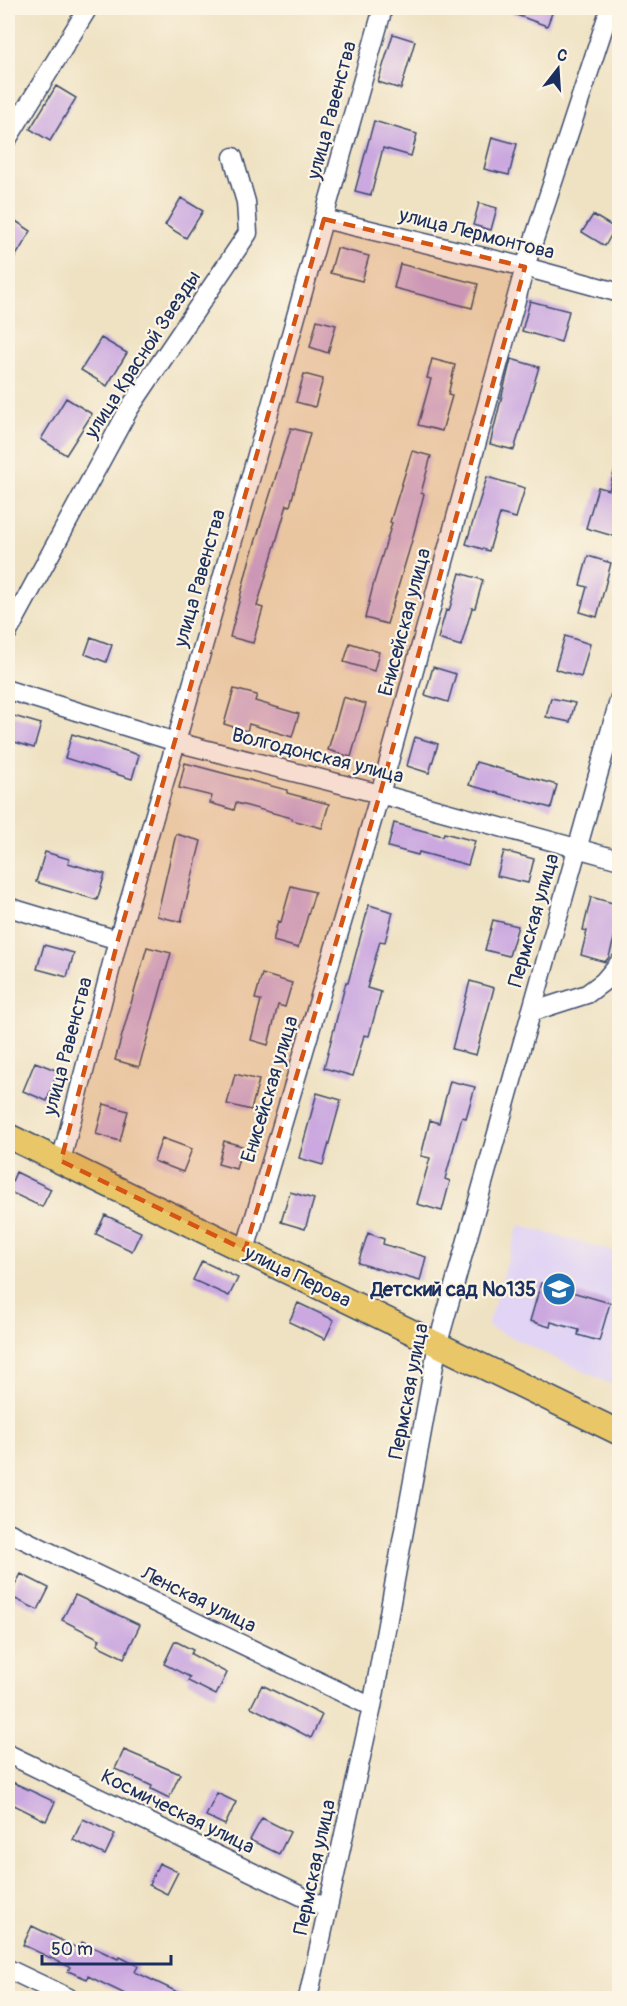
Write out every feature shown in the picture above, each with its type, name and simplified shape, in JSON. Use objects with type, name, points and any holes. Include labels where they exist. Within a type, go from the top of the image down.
[{"type":"main road","name":"улица Перова","points":[[8,1136],[620,1433]]},
{"type":"street","points":[[8,138],[88,8]]},
{"type":"street","name":"улица Равенства","points":[[61,1161],[118,940],[383,8]]},
{"type":"street","name":"Енисейская улица","points":[[245,1250],[380,794],[525,267],[610,8]]},
{"type":"street","name":"улица Красной Звезды","points":[[8,633],[129,409],[248,233],[246,202],[234,157]]},
{"type":"street","name":"улица Лермонтова","points":[[324,219],[525,267],[620,293]]},
{"type":"street","name":"Волгодонская улица","points":[[8,690],[176,742],[380,794],[620,860]]},
{"type":"street","name":"Пермская улица","points":[[308,1998],[372,1707],[438,1343],[620,697]]},
{"type":"street","points":[[8,907],[118,940]]},
{"type":"street","points":[[531,1012],[586,994],[603,982],[620,962]]},
{"type":"street","name":"Ленская улица","points":[[8,1532],[372,1707]]},
{"type":"street","name":"Космическая улица","points":[[8,1754],[328,1909]]},
{"type":"street","points":[[8,1969],[69,1998]]},
{"type":"highlighted area","points":[[324,219],[525,267],[380,794],[245,1250],[61,1161],[118,940]]},
{"type":"shaded area","name":"Детский сад №135","points":[[519,1225],[619,1253],[619,1388],[487,1326]]},
{"type":"building","points":[[501,8],[554,8],[547,26]]},
{"type":"building","points":[[393,34],[415,41],[401,89],[378,82]]},
{"type":"building","points":[[56,86],[76,98],[50,141],[30,129]]},
{"type":"building","points":[[374,121],[417,134],[411,156],[383,148],[371,195],[355,191]]},
{"type":"building","points":[[492,137],[517,144],[509,175],[484,169]]},
{"type":"building","points":[[181,198],[203,211],[186,238],[165,225]]},
{"type":"building","points":[[479,203],[497,208],[491,230],[473,225]]},
{"type":"building","points":[[593,215],[615,228],[605,246],[582,232]]},
{"type":"building","points":[[8,216],[31,231],[8,269]]},
{"type":"building","points":[[337,248],[369,256],[362,281],[330,273]]},
{"type":"building","points":[[400,264],[478,284],[472,308],[394,288]]},
{"type":"building","points":[[530,301],[569,311],[561,342],[522,331]]},
{"type":"building","points":[[317,320],[336,325],[328,353],[310,347]]},
{"type":"building","points":[[101,338],[127,353],[107,386],[81,370]]},
{"type":"building","points":[[432,359],[455,365],[448,395],[452,396],[442,431],[418,425],[431,379],[427,378]]},
{"type":"building","points":[[511,359],[539,367],[514,450],[490,444]]},
{"type":"building","points":[[304,374],[323,379],[315,407],[296,402]]},
{"type":"building","points":[[66,398],[92,414],[66,455],[41,439]]},
{"type":"building","points":[[291,428],[310,433],[290,506],[287,505],[257,606],[263,608],[253,643],[230,637],[249,562]]},
{"type":"building","points":[[412,451],[431,456],[411,544],[387,624],[365,618],[392,523],[390,522]]},
{"type":"building","points":[[616,466],[620,466],[620,538],[586,528],[598,487],[609,490]]},
{"type":"building","points":[[487,477],[525,488],[516,518],[500,514],[489,551],[466,544]]},
{"type":"building","points":[[588,556],[611,563],[597,617],[580,612],[587,587],[580,585]]},
{"type":"building","points":[[460,573],[483,580],[461,646],[438,639]]},
{"type":"building","points":[[565,636],[590,644],[581,677],[555,669]]},
{"type":"building","points":[[91,637],[112,645],[106,662],[85,654]]},
{"type":"building","points":[[350,643],[379,652],[374,671],[344,662]]},
{"type":"building","points":[[433,667],[456,674],[448,702],[425,695]]},
{"type":"building","points":[[234,689],[257,695],[255,701],[299,714],[292,737],[249,724],[247,731],[224,724]]},
{"type":"building","points":[[343,697],[366,704],[351,757],[328,750]]},
{"type":"building","points":[[551,698],[575,703],[570,722],[546,717]]},
{"type":"building","points":[[10,715],[41,724],[34,748],[8,740]]},
{"type":"building","points":[[72,734],[139,755],[132,779],[65,758]]},
{"type":"building","points":[[415,737],[438,744],[429,773],[407,766]]},
{"type":"building","points":[[476,762],[557,785],[551,808],[469,785]]},
{"type":"building","points":[[185,763],[287,790],[287,793],[329,804],[322,828],[236,803],[234,810],[210,803],[212,796],[179,788]]},
{"type":"building","points":[[394,823],[443,836],[444,833],[475,841],[468,865],[419,852],[418,855],[388,847]]},
{"type":"building","points":[[176,834],[201,841],[181,922],[157,916]]},
{"type":"building","points":[[504,851],[534,859],[528,883],[497,876]]},
{"type":"building","points":[[45,852],[69,859],[68,863],[105,874],[97,900],[36,882]]},
{"type":"building","points":[[291,886],[315,892],[298,948],[273,941]]},
{"type":"building","points":[[591,897],[620,905],[620,936],[615,935],[609,957],[605,962],[581,955],[587,931],[583,930]]},
{"type":"building","points":[[369,905],[393,912],[385,942],[380,941],[367,988],[381,992],[369,1036],[364,1035],[353,1076],[324,1068]]},
{"type":"building","points":[[493,920],[518,926],[509,956],[485,950]]},
{"type":"building","points":[[44,945],[74,953],[67,977],[37,969]]},
{"type":"building","points":[[147,947],[171,953],[139,1067],[115,1060]]},
{"type":"building","points":[[262,974],[292,983],[285,1007],[278,1005],[268,1045],[251,1040],[261,1000],[255,999]]},
{"type":"building","points":[[470,981],[494,988],[476,1055],[452,1049]]},
{"type":"building","points":[[35,1062],[58,1071],[47,1101],[23,1091]]},
{"type":"building","points":[[235,1074],[259,1080],[251,1110],[227,1104]]},
{"type":"building","points":[[450,1081],[475,1087],[466,1118],[462,1117],[445,1179],[450,1181],[442,1211],[417,1204],[430,1158],[421,1156],[430,1120],[439,1123]]},
{"type":"building","points":[[317,1093],[341,1100],[323,1165],[299,1158]]},
{"type":"building","points":[[104,1104],[128,1111],[120,1141],[96,1134]]},
{"type":"building","points":[[162,1138],[192,1149],[183,1172],[154,1161]]},
{"type":"building","points":[[224,1141],[242,1146],[236,1169],[218,1164]]},
{"type":"building","points":[[16,1172],[51,1189],[42,1207],[8,1191]]},
{"type":"building","points":[[290,1192],[314,1199],[305,1229],[281,1222]]},
{"type":"building","points":[[105,1215],[141,1232],[132,1251],[96,1234]]},
{"type":"building","points":[[368,1233],[384,1239],[383,1244],[426,1257],[420,1281],[358,1263]]},
{"type":"building","points":[[202,1261],[238,1278],[229,1296],[193,1280]]},
{"type":"building","points":[[541,1283],[610,1303],[599,1341],[578,1335],[579,1330],[551,1322],[550,1327],[530,1321]]},
{"type":"building","points":[[298,1303],[334,1320],[325,1339],[289,1322]]},
{"type":"building","points":[[21,1574],[49,1588],[38,1610],[9,1596]]},
{"type":"building","points":[[75,1595],[140,1625],[124,1658],[97,1645],[100,1639],[62,1620]]},
{"type":"building","points":[[175,1641],[193,1650],[191,1654],[227,1673],[216,1695],[188,1681],[190,1677],[164,1664]]},
{"type":"building","points":[[262,1685],[322,1715],[311,1738],[251,1707]]},
{"type":"building","points":[[124,1750],[180,1774],[169,1798],[151,1789],[152,1786],[115,1769]]},
{"type":"building","points":[[8,1780],[55,1802],[46,1821],[8,1802]]},
{"type":"building","points":[[217,1793],[236,1802],[225,1825],[206,1816]]},
{"type":"building","points":[[262,1818],[290,1832],[279,1854],[250,1840]]},
{"type":"building","points":[[83,1819],[115,1834],[105,1855],[73,1840]]},
{"type":"building","points":[[159,1863],[178,1872],[167,1894],[149,1885]]},
{"type":"building","points":[[32,1926],[79,1949],[82,1942],[118,1959],[120,1957],[138,1966],[135,1972],[190,1998],[133,1998],[88,1976],[87,1979],[68,1971],[70,1967],[23,1945]]},
{"type":"place","name":"Детский сад №135","points":[[559,1289]]}]
